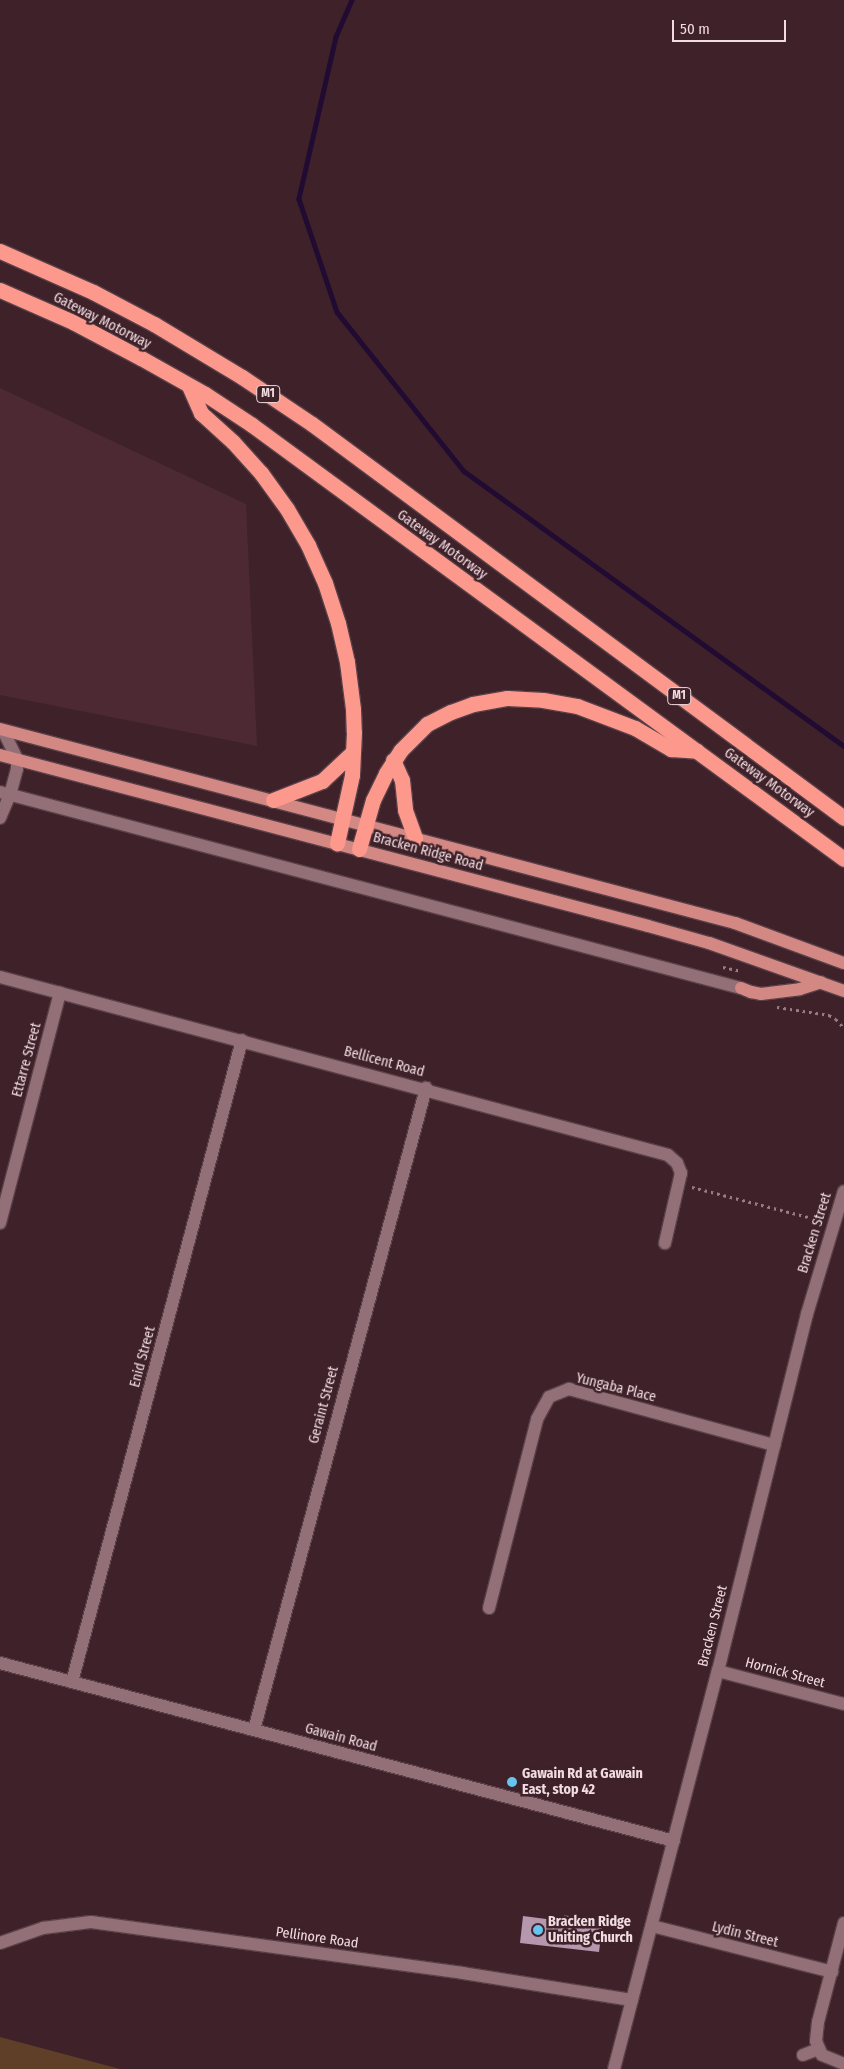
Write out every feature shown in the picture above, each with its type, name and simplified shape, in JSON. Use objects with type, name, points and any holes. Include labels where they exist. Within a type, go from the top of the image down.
[{"type":"highway","name":"Gateway Motorway","points":[[0,251],[77,284],[137,315],[250,382],[312,424],[844,818]]},
{"type":"highway","name":"Gateway Motorway","points":[[0,290],[73,322],[190,386],[252,425],[844,859]]},
{"type":"highway","points":[[190,386],[201,413],[233,442],[260,473],[287,509],[308,545],[325,583],[338,623],[347,662],[353,709],[352,775],[338,843]]},
{"type":"highway","points":[[359,849],[373,800],[393,760],[412,737],[427,724],[473,704],[507,698],[543,700],[577,706],[635,728],[671,749],[698,751]]},
{"type":"highway","points":[[273,800],[322,781],[353,752]]},
{"type":"highway","points":[[393,760],[402,780],[405,810],[415,838]]},
{"type":"main road","name":"Bracken Ridge Road","points":[[2,730],[735,923],[844,964]]},
{"type":"main road","name":"Bracken Ridge Road","points":[[0,755],[338,843],[709,943],[844,991]]},
{"type":"main road","points":[[741,988],[761,994],[800,989],[821,982]]},
{"type":"street","points":[[2,730],[17,759],[16,774],[2,803],[741,988]]},
{"type":"street","name":"Bellicent Road","points":[[0,976],[426,1088],[668,1155],[678,1162],[681,1173],[665,1243]]},
{"type":"street","name":"Ettarre Street","points":[[0,1223],[60,993]]},
{"type":"street","name":"Enid Street","points":[[72,1682],[242,1040]]},
{"type":"street","name":"Geraint Street","points":[[254,1730],[426,1088]]},
{"type":"street","name":"Bracken Street","points":[[614,2069],[827,1242],[844,1191]]},
{"type":"street","name":"Yungaba Place","points":[[488,1608],[537,1419],[549,1397],[569,1390],[774,1445]]},
{"type":"street","name":"Gawain Road","points":[[0,1663],[674,1841]]},
{"type":"street","name":"Hornick Street","points":[[718,1671],[844,1704]]},
{"type":"street","name":"Pellinore Road","points":[[0,1943],[43,1928],[91,1922],[463,1973],[632,2000]]},
{"type":"street","points":[[844,1923],[818,2022],[816,2041],[818,2049],[828,2059],[844,2064]]},
{"type":"street","name":"Lydin Street","points":[[652,1926],[832,1972]]},
{"type":"street","points":[[803,2055],[818,2049]]},
{"type":"path","points":[[772,1003],[780,1008],[829,1014],[844,1028]]},
{"type":"path","points":[[688,1186],[816,1219]]},
{"type":"shaded area","points":[[0,388],[246,504],[257,746],[0,695]]},
{"type":"shaded area","points":[[0,2037],[120,2069],[0,2069]]},
{"type":"building","name":"Bracken Ridge Uniting Church","points":[[562,1915],[603,1921],[599,1952],[520,1943],[523,1916],[562,1921]]},
{"type":"waterway","points":[[352,0],[336,37],[299,199],[337,312],[464,471],[844,746]]},
{"type":"place","name":"Gawain Rd at Gawain East, stop 42","points":[[512,1782]]},
{"type":"place","name":"Bracken Ridge Uniting Church","points":[[538,1930]]}]
